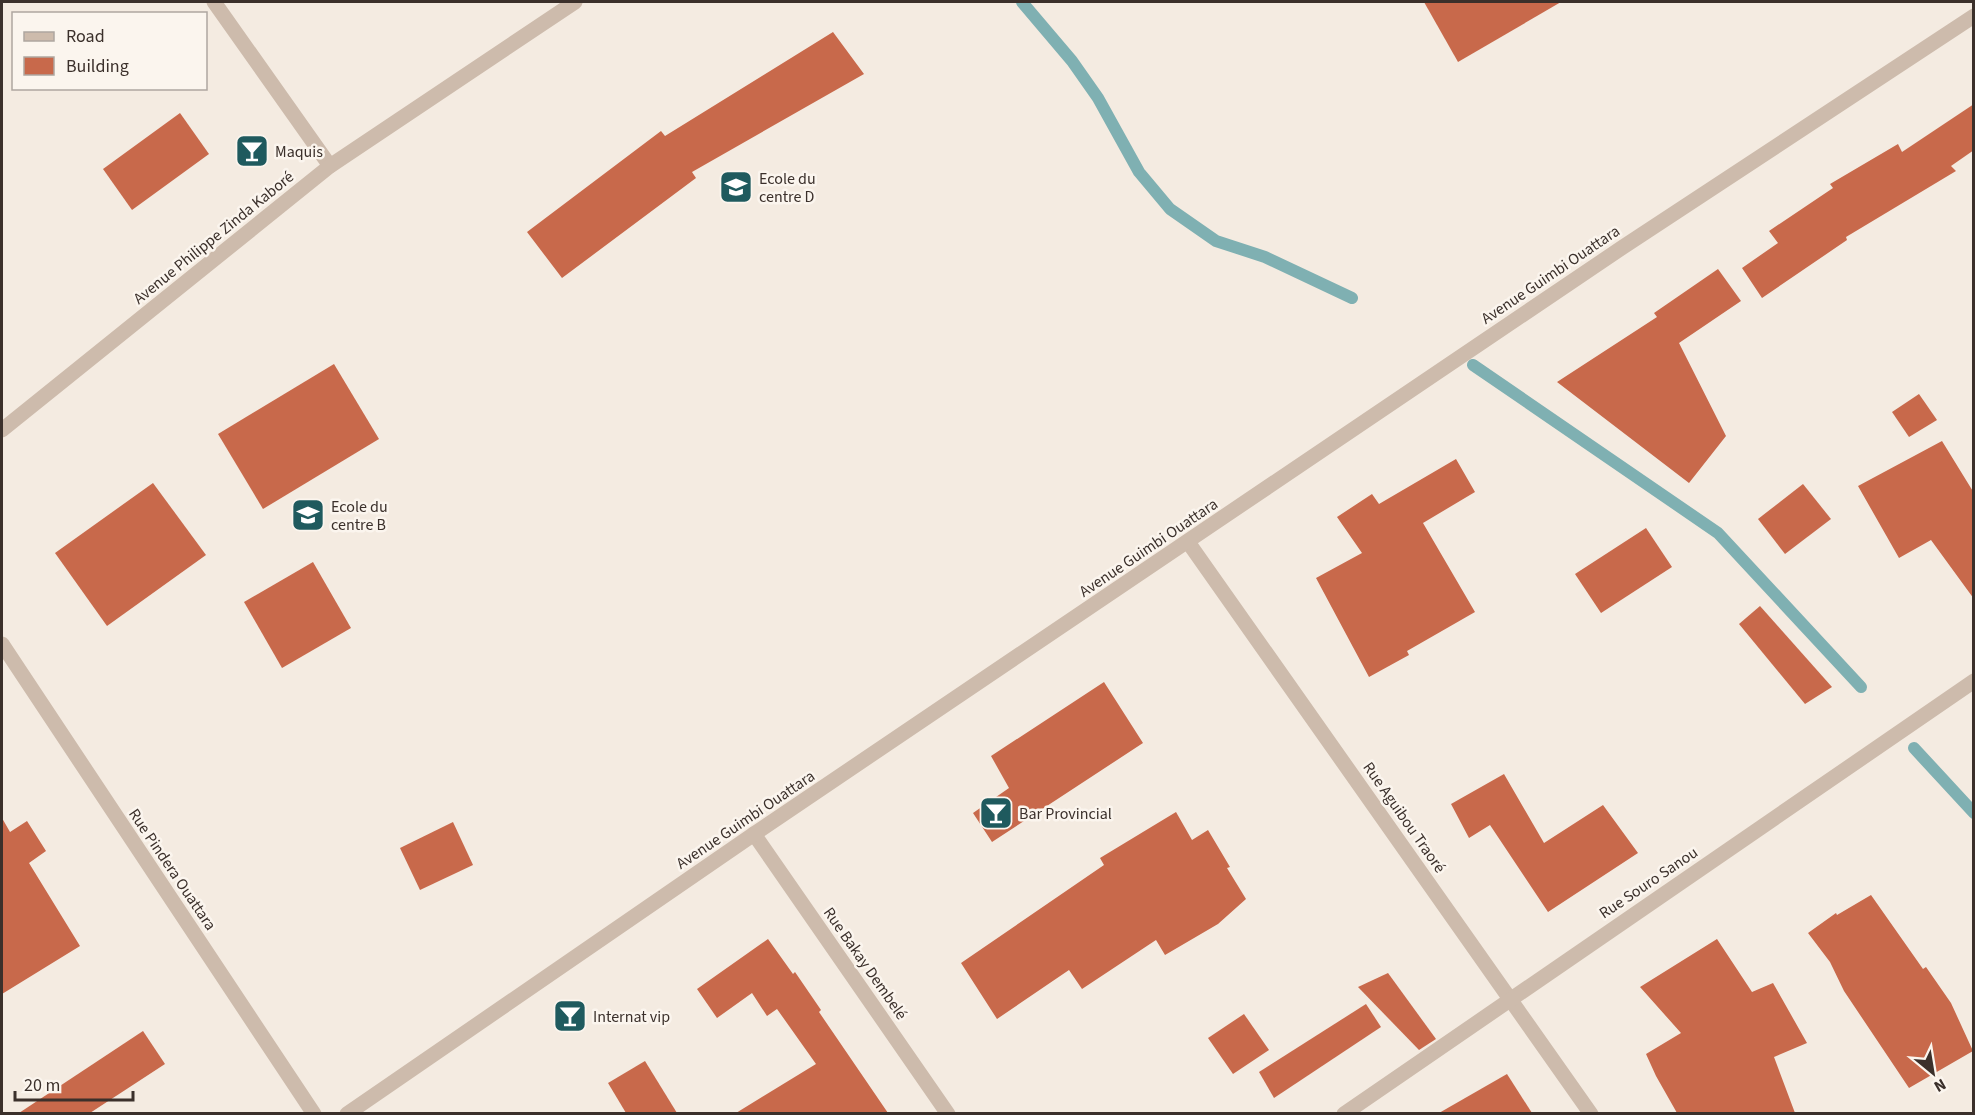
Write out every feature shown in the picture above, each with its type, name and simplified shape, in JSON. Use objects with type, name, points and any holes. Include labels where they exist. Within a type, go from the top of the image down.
[{"type":"street","points":[[214,2],[330,166]]},
{"type":"street","name":"Avenue Philippe Zinda Kaboré","points":[[2,430],[330,166],[575,2]]},
{"type":"street","name":"Avenue Guimbi Ouattara","points":[[347,1113],[754,834],[1623,246],[1974,16]]},
{"type":"street","name":"Rue Aguibou Traoré","points":[[1188,542],[1591,1113]]},
{"type":"street","name":"Rue Pindera Ouattara","points":[[2,644],[314,1113]]},
{"type":"street","name":"Rue Souro Sanou","points":[[1344,1113],[1974,681]]},
{"type":"street","name":"Rue Bakay Dembelé","points":[[754,834],[948,1113]]},
{"type":"building","points":[[1424,2],[1561,2],[1458,62]]},
{"type":"building","points":[[833,32],[864,74],[692,172],[696,178],[562,278],[527,232],[661,131],[665,136]]},
{"type":"building","points":[[1974,104],[1974,150],[1951,166],[1956,171],[1846,237],[1847,240],[1762,298],[1742,268],[1778,243],[1769,231],[1833,188],[1830,184],[1898,144],[1902,152]]},
{"type":"building","points":[[180,113],[209,154],[132,210],[103,169]]},
{"type":"building","points":[[1718,269],[1741,301],[1679,343],[1726,436],[1689,483],[1557,382],[1657,317],[1654,313]]},
{"type":"building","points":[[334,364],[379,439],[263,509],[218,434]]},
{"type":"building","points":[[1919,394],[1937,420],[1909,437],[1892,412]]},
{"type":"building","points":[[1942,441],[1974,493],[1974,599],[1931,540],[1899,558],[1858,486]]},
{"type":"building","points":[[1456,459],[1475,492],[1423,523],[1475,612],[1407,651],[1409,655],[1369,677],[1316,578],[1362,553],[1337,517],[1372,494],[1379,504]]},
{"type":"building","points":[[153,483],[206,555],[107,626],[55,553]]},
{"type":"building","points":[[1803,484],[1831,519],[1785,554],[1758,519]]},
{"type":"building","points":[[1646,528],[1672,567],[1601,613],[1575,574]]},
{"type":"building","points":[[313,562],[351,628],[282,668],[244,602]]},
{"type":"building","points":[[1760,606],[1832,687],[1805,704],[1739,624]]},
{"type":"building","points":[[1104,682],[1143,743],[992,842],[973,813],[1009,788],[991,756]]},
{"type":"building","points":[[1504,774],[1544,843],[1603,805],[1638,853],[1548,912],[1490,825],[1469,838],[1451,804]]},
{"type":"building","points":[[1176,812],[1192,840],[1208,830],[1246,899],[1218,924],[1165,955],[1156,940],[1082,989],[1069,970],[997,1019],[961,963],[1104,865],[1100,858]]},
{"type":"building","points":[[2,818],[10,832],[27,821],[46,851],[29,863],[80,946],[2,994]]},
{"type":"building","points":[[453,822],[473,865],[420,890],[400,848]]},
{"type":"building","points":[[1871,895],[1923,969],[1926,967],[1951,1003],[1973,1051],[1909,1088],[1844,991],[1830,962],[1808,933],[1836,913],[1837,915]]},
{"type":"building","points":[[768,939],[793,974],[795,972],[821,1010],[819,1012],[888,1113],[736,1113],[816,1064],[777,1009],[767,1016],[752,993],[717,1018],[697,989]]},
{"type":"building","points":[[1717,939],[1752,992],[1773,983],[1807,1043],[1774,1057],[1795,1113],[1677,1113],[1646,1054],[1681,1033],[1640,987]]},
{"type":"building","points":[[1388,973],[1436,1039],[1419,1050],[1358,987]]},
{"type":"building","points":[[1366,1004],[1381,1027],[1274,1098],[1259,1072]]},
{"type":"building","points":[[1244,1014],[1269,1050],[1233,1074],[1208,1038]]},
{"type":"building","points":[[143,1031],[165,1064],[90,1113],[19,1113]]},
{"type":"building","points":[[645,1061],[677,1113],[626,1113],[608,1083]]},
{"type":"building","points":[[1507,1074],[1532,1113],[1439,1113]]},
{"type":"waterway","points":[[1022,2],[1072,61],[1098,98],[1139,172],[1170,209],[1216,241],[1265,257],[1352,298]]},
{"type":"waterway","points":[[1473,365],[1718,533],[1861,687]]},
{"type":"waterway","points":[[1914,748],[1974,813]]},
{"type":"place","name":"Maquis","points":[[252,151]]},
{"type":"place","name":"Ecole du centre D","points":[[736,187]]},
{"type":"place","name":"Ecole du centre B","points":[[308,515]]},
{"type":"place","name":"Bar Provincial","points":[[996,813]]},
{"type":"place","name":"Internat vip","points":[[570,1016]]}]
